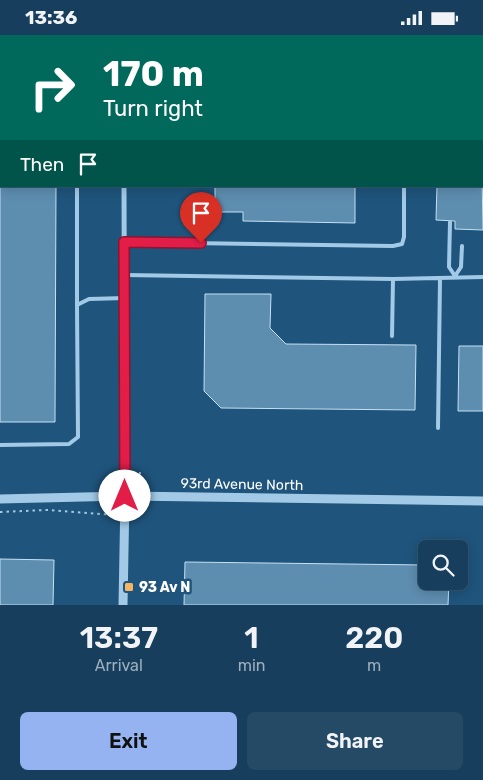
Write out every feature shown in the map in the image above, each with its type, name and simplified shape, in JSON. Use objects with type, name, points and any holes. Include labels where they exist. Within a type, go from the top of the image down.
[{"type":"street","points":[[123,605],[125,496],[124,187]]},
{"type":"street","name":"93rd Avenue North","points":[[0,499],[125,496],[483,501]]},
{"type":"lane","points":[[0,445],[69,444],[78,437],[78,187]]},
{"type":"lane","points":[[124,242],[393,246],[402,244],[404,237],[404,187]]},
{"type":"lane","points":[[450,222],[449,267],[455,277]]},
{"type":"lane","points":[[455,277],[461,267],[462,246]]},
{"type":"lane","points":[[125,275],[393,279],[483,277]]},
{"type":"lane","points":[[392,336],[393,279]]},
{"type":"lane","points":[[438,428],[440,279]]},
{"type":"lane","points":[[78,305],[89,299],[125,298]]},
{"type":"path","points":[[0,512],[47,510],[139,515]]},
{"type":"building","points":[[0,187],[56,187],[55,422],[0,422]]},
{"type":"building","points":[[215,187],[355,187],[355,223],[243,221],[243,212],[215,212]]},
{"type":"building","points":[[437,187],[482,187],[483,230],[455,229],[455,221],[436,220]]},
{"type":"building","points":[[205,294],[271,294],[270,328],[286,344],[416,345],[415,410],[221,408],[204,391]]},
{"type":"building","points":[[459,346],[483,346],[483,411],[458,411]]},
{"type":"building","points":[[0,559],[54,560],[53,605],[0,605]]},
{"type":"building","points":[[185,562],[418,565],[418,590],[449,590],[448,605],[184,605]]},
{"type":"place","name":"93 Av N","points":[[129,587]]},
{"type":"route","points":[[125,496],[124,242],[201,243]]}]
